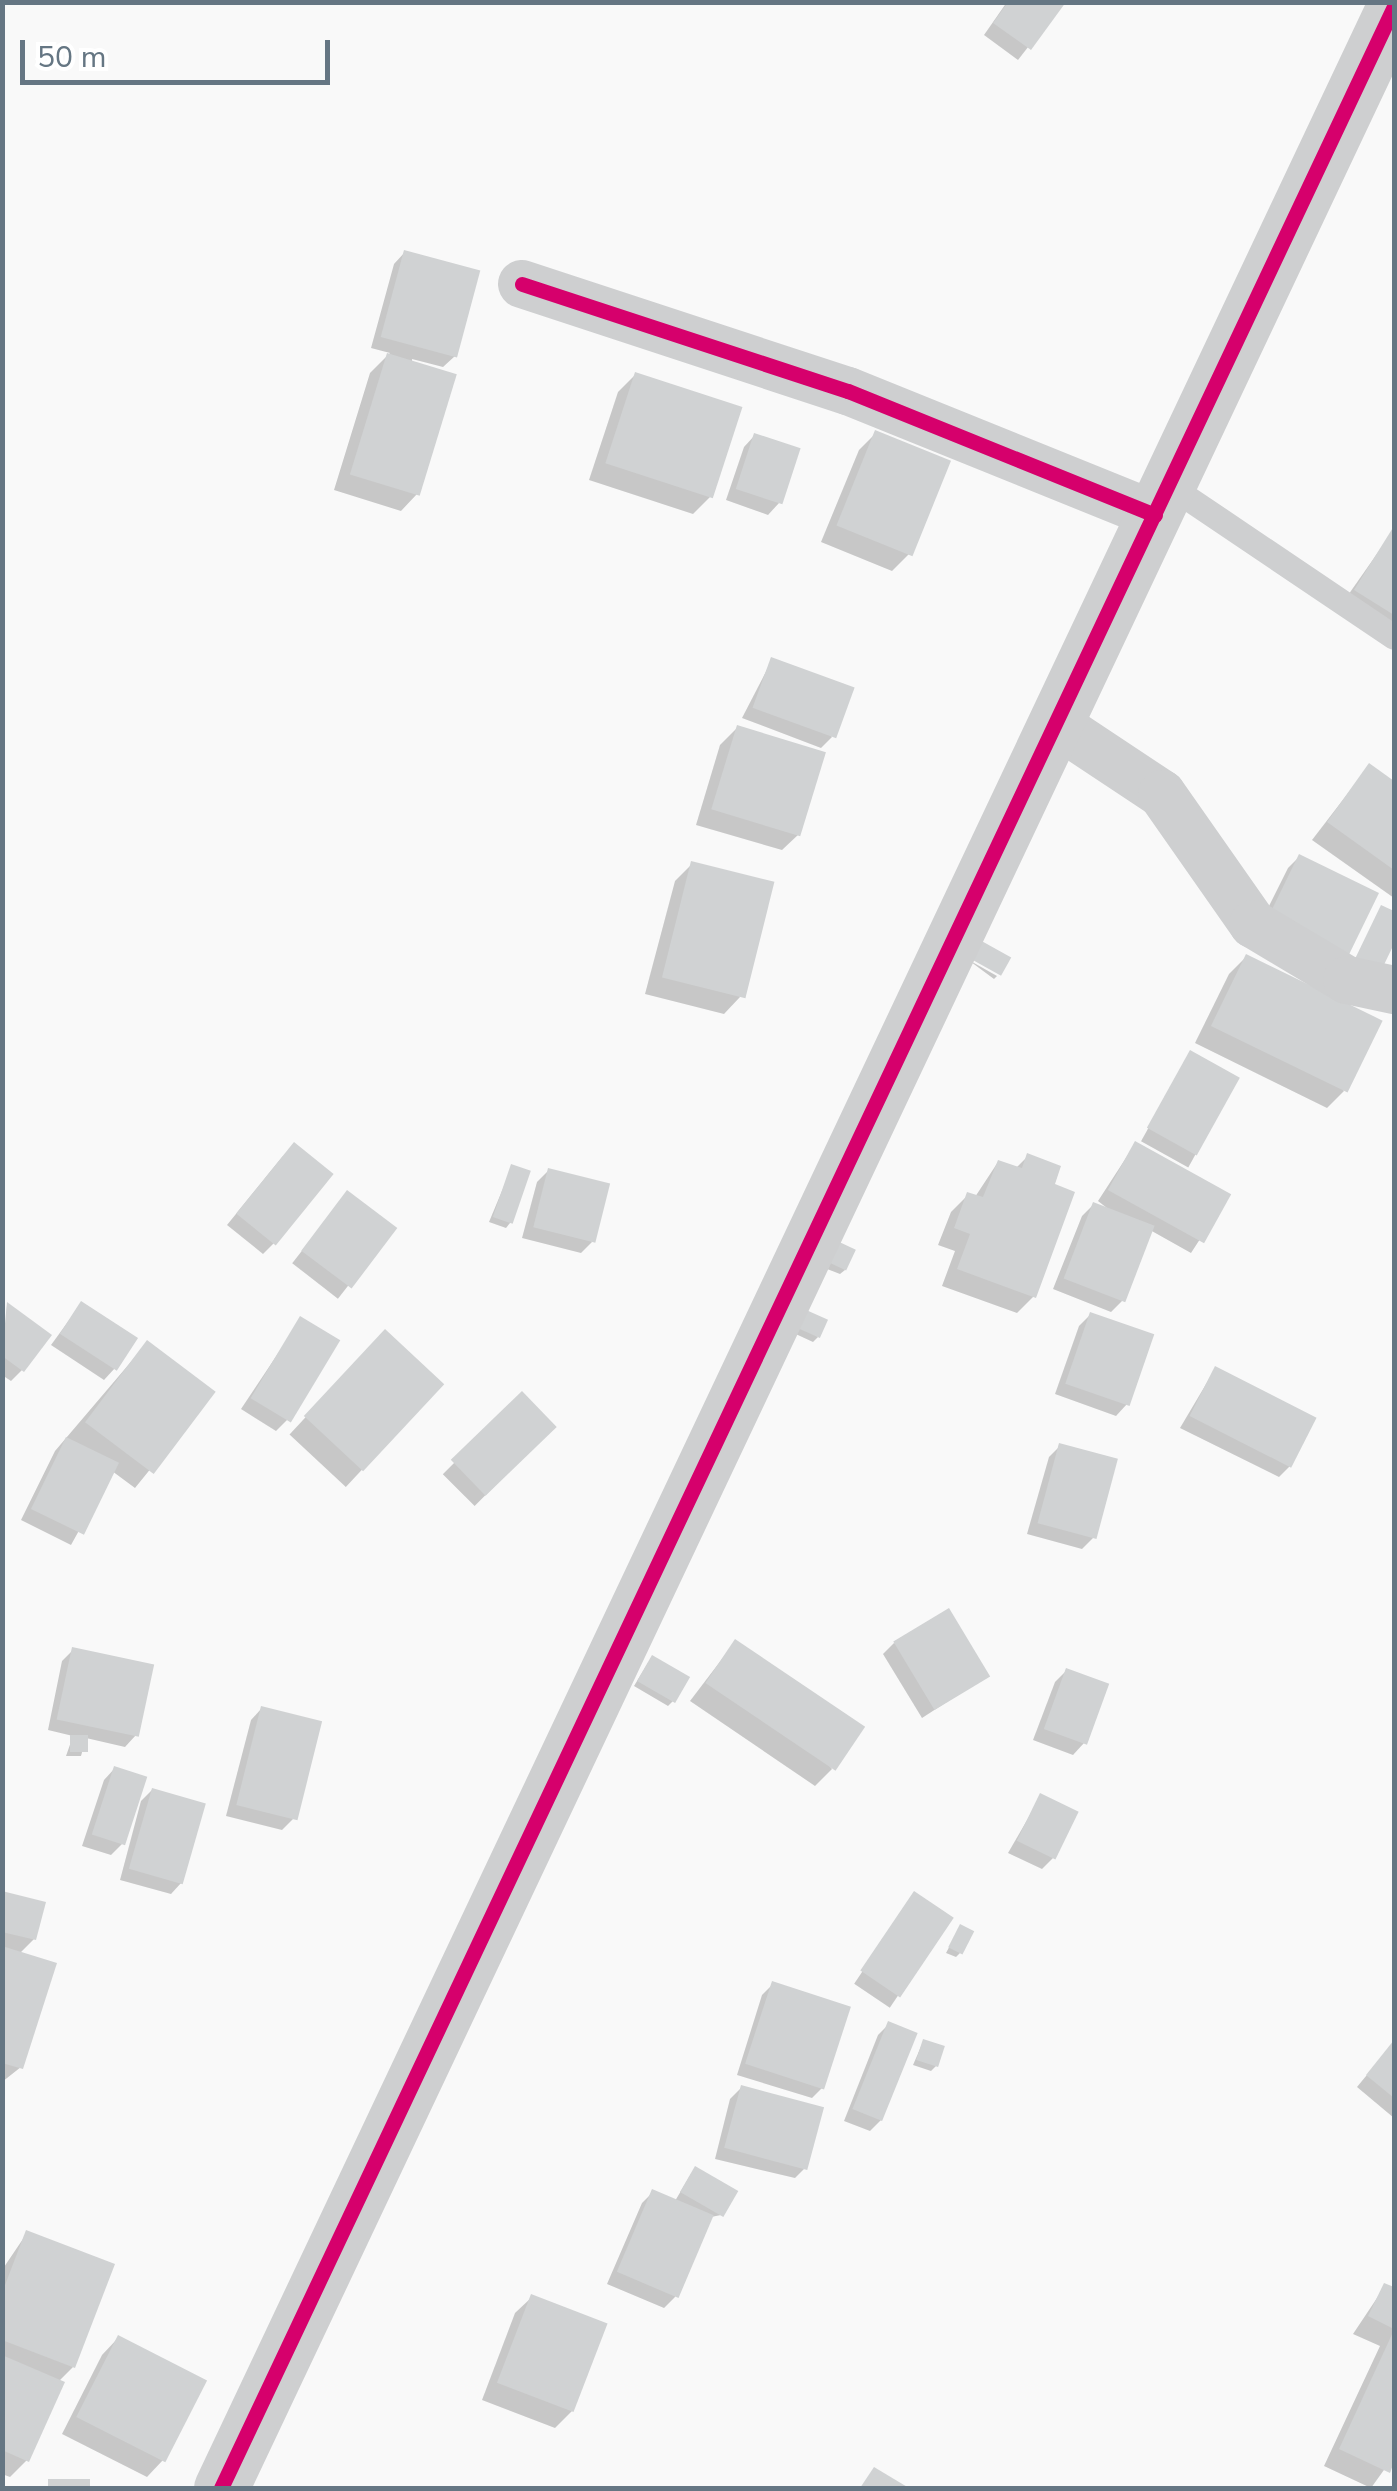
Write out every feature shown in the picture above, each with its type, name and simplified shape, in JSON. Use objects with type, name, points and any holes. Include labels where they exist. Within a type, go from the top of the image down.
[{"type":"street","points":[[220,2488],[1394,6]]},
{"type":"street","points":[[522,284],[848,390],[1163,500]]},
{"type":"street","points":[[1055,724],[1162,794],[1253,924],[1347,980],[1394,990]]},
{"type":"lane","points":[[1163,500],[1394,637]]},
{"type":"building","points":[[1008,2],[1066,2],[1031,50],[993,23]]},
{"type":"building","points":[[404,250],[480,270],[457,357],[381,337]]},
{"type":"building","points":[[387,353],[457,374],[420,496],[350,474]]},
{"type":"building","points":[[635,372],[742,407],[713,498],[605,463]]},
{"type":"building","points":[[875,430],[951,461],[912,556],[836,525]]},
{"type":"building","points":[[754,433],[801,448],[782,504],[736,489]]},
{"type":"building","points":[[1394,526],[1394,615],[1354,590]]},
{"type":"building","points":[[771,657],[855,687],[836,738],[753,708]]},
{"type":"building","points":[[737,725],[826,752],[800,836],[711,809]]},
{"type":"building","points":[[1369,763],[1394,781],[1394,870],[1327,822]]},
{"type":"building","points":[[1299,854],[1379,893],[1345,962],[1265,923]]},
{"type":"building","points":[[691,861],[774,882],[745,998],[662,977]]},
{"type":"building","points":[[1381,905],[1394,911],[1394,944],[1379,975],[1353,963]]},
{"type":"building","points":[[978,939],[1011,957],[1001,976],[968,957]]},
{"type":"building","points":[[1246,954],[1383,1021],[1348,1093],[1211,1026]]},
{"type":"building","points":[[1190,1050],[1240,1078],[1197,1155],[1147,1128]]},
{"type":"building","points":[[1135,1141],[1231,1194],[1204,1243],[1108,1190]]},
{"type":"building","points":[[294,1142],[334,1174],[276,1246],[236,1213]]},
{"type":"building","points":[[1027,1153],[1061,1166],[1055,1184],[1075,1192],[1036,1298],[957,1269],[970,1234],[954,1228],[967,1192],[983,1197],[998,1160],[1022,1168]]},
{"type":"building","points":[[511,1164],[531,1171],[513,1224],[493,1217]]},
{"type":"building","points":[[548,1168],[610,1183],[595,1243],[533,1227]]},
{"type":"building","points":[[347,1190],[397,1228],[352,1289],[301,1251]]},
{"type":"building","points":[[1093,1202],[1155,1226],[1125,1302],[1064,1279]]},
{"type":"building","points":[[835,1240],[856,1250],[846,1271],[825,1261]]},
{"type":"building","points":[[81,1301],[138,1338],[117,1371],[60,1334]]},
{"type":"building","points":[[786,1301],[828,1320],[820,1338],[778,1319]]},
{"type":"building","points":[[7,1302],[52,1335],[24,1372],[2,1356]]},
{"type":"building","points":[[1090,1312],[1154,1334],[1130,1406],[1065,1384]]},
{"type":"building","points":[[300,1316],[340,1340],[291,1422],[251,1398]]},
{"type":"building","points":[[385,1329],[444,1384],[363,1471],[304,1416]]},
{"type":"building","points":[[147,1340],[216,1392],[154,1474],[85,1422]]},
{"type":"building","points":[[1215,1366],[1317,1418],[1291,1468],[1190,1416]]},
{"type":"building","points":[[522,1391],[557,1427],[486,1496],[451,1460]]},
{"type":"building","points":[[66,1437],[119,1463],[84,1535],[31,1509]]},
{"type":"building","points":[[1059,1443],[1118,1459],[1096,1539],[1038,1523]]},
{"type":"building","points":[[949,1608],[990,1677],[934,1710],[893,1641]]},
{"type":"building","points":[[735,1639],[865,1727],[836,1771],[705,1683]]},
{"type":"building","points":[[72,1647],[154,1664],[139,1737],[57,1719]]},
{"type":"building","points":[[652,1655],[690,1677],[675,1703],[637,1681]]},
{"type":"building","points":[[1066,1668],[1109,1684],[1087,1745],[1044,1729]]},
{"type":"building","points":[[261,1706],[322,1721],[297,1820],[236,1805]]},
{"type":"building","points":[[70,1735],[88,1735],[88,1752],[70,1752]]},
{"type":"building","points":[[114,1766],[147,1777],[125,1845],[92,1834]]},
{"type":"building","points":[[152,1788],[206,1803],[183,1884],[129,1869]]},
{"type":"building","points":[[1040,1793],[1079,1812],[1055,1859],[1017,1841]]},
{"type":"building","points":[[2,1891],[46,1902],[36,1940],[2,1932]]},
{"type":"building","points":[[914,1891],[954,1918],[900,1997],[860,1971]]},
{"type":"building","points":[[960,1924],[974,1931],[962,1954],[948,1947]]},
{"type":"building","points":[[2,1946],[57,1963],[23,2069],[2,2063]]},
{"type":"building","points":[[772,1981],[851,2007],[824,2089],[745,2064]]},
{"type":"building","points":[[888,2021],[918,2033],[882,2121],[852,2109]]},
{"type":"building","points":[[923,2039],[945,2046],[938,2067],[916,2060]]},
{"type":"building","points":[[1394,2040],[1394,2098],[1366,2075]]},
{"type":"building","points":[[741,2085],[824,2107],[807,2170],[724,2148]]},
{"type":"building","points":[[695,2166],[738,2191],[723,2217],[680,2192]]},
{"type":"building","points":[[652,2189],[714,2215],[679,2298],[617,2272]]},
{"type":"building","points":[[26,2230],[115,2264],[75,2368],[2,2340],[2,2293]]},
{"type":"building","points":[[1384,2283],[1394,2287],[1394,2329],[1368,2316]]},
{"type":"building","points":[[531,2294],[608,2323],[574,2412],[497,2383]]},
{"type":"building","points":[[1394,2330],[1394,2462],[1390,2473],[1339,2449]]},
{"type":"building","points":[[118,2335],[207,2380],[165,2462],[76,2417]]},
{"type":"building","points":[[2,2355],[65,2382],[29,2462],[2,2450]]},
{"type":"building","points":[[874,2467],[909,2488],[860,2488]]},
{"type":"building","points":[[48,2479],[90,2479],[90,2488],[48,2488]]},
{"type":"cycle path","points":[[221,2488],[1394,6]]},
{"type":"cycle path","points":[[522,284],[848,391],[1155,515]]}]
